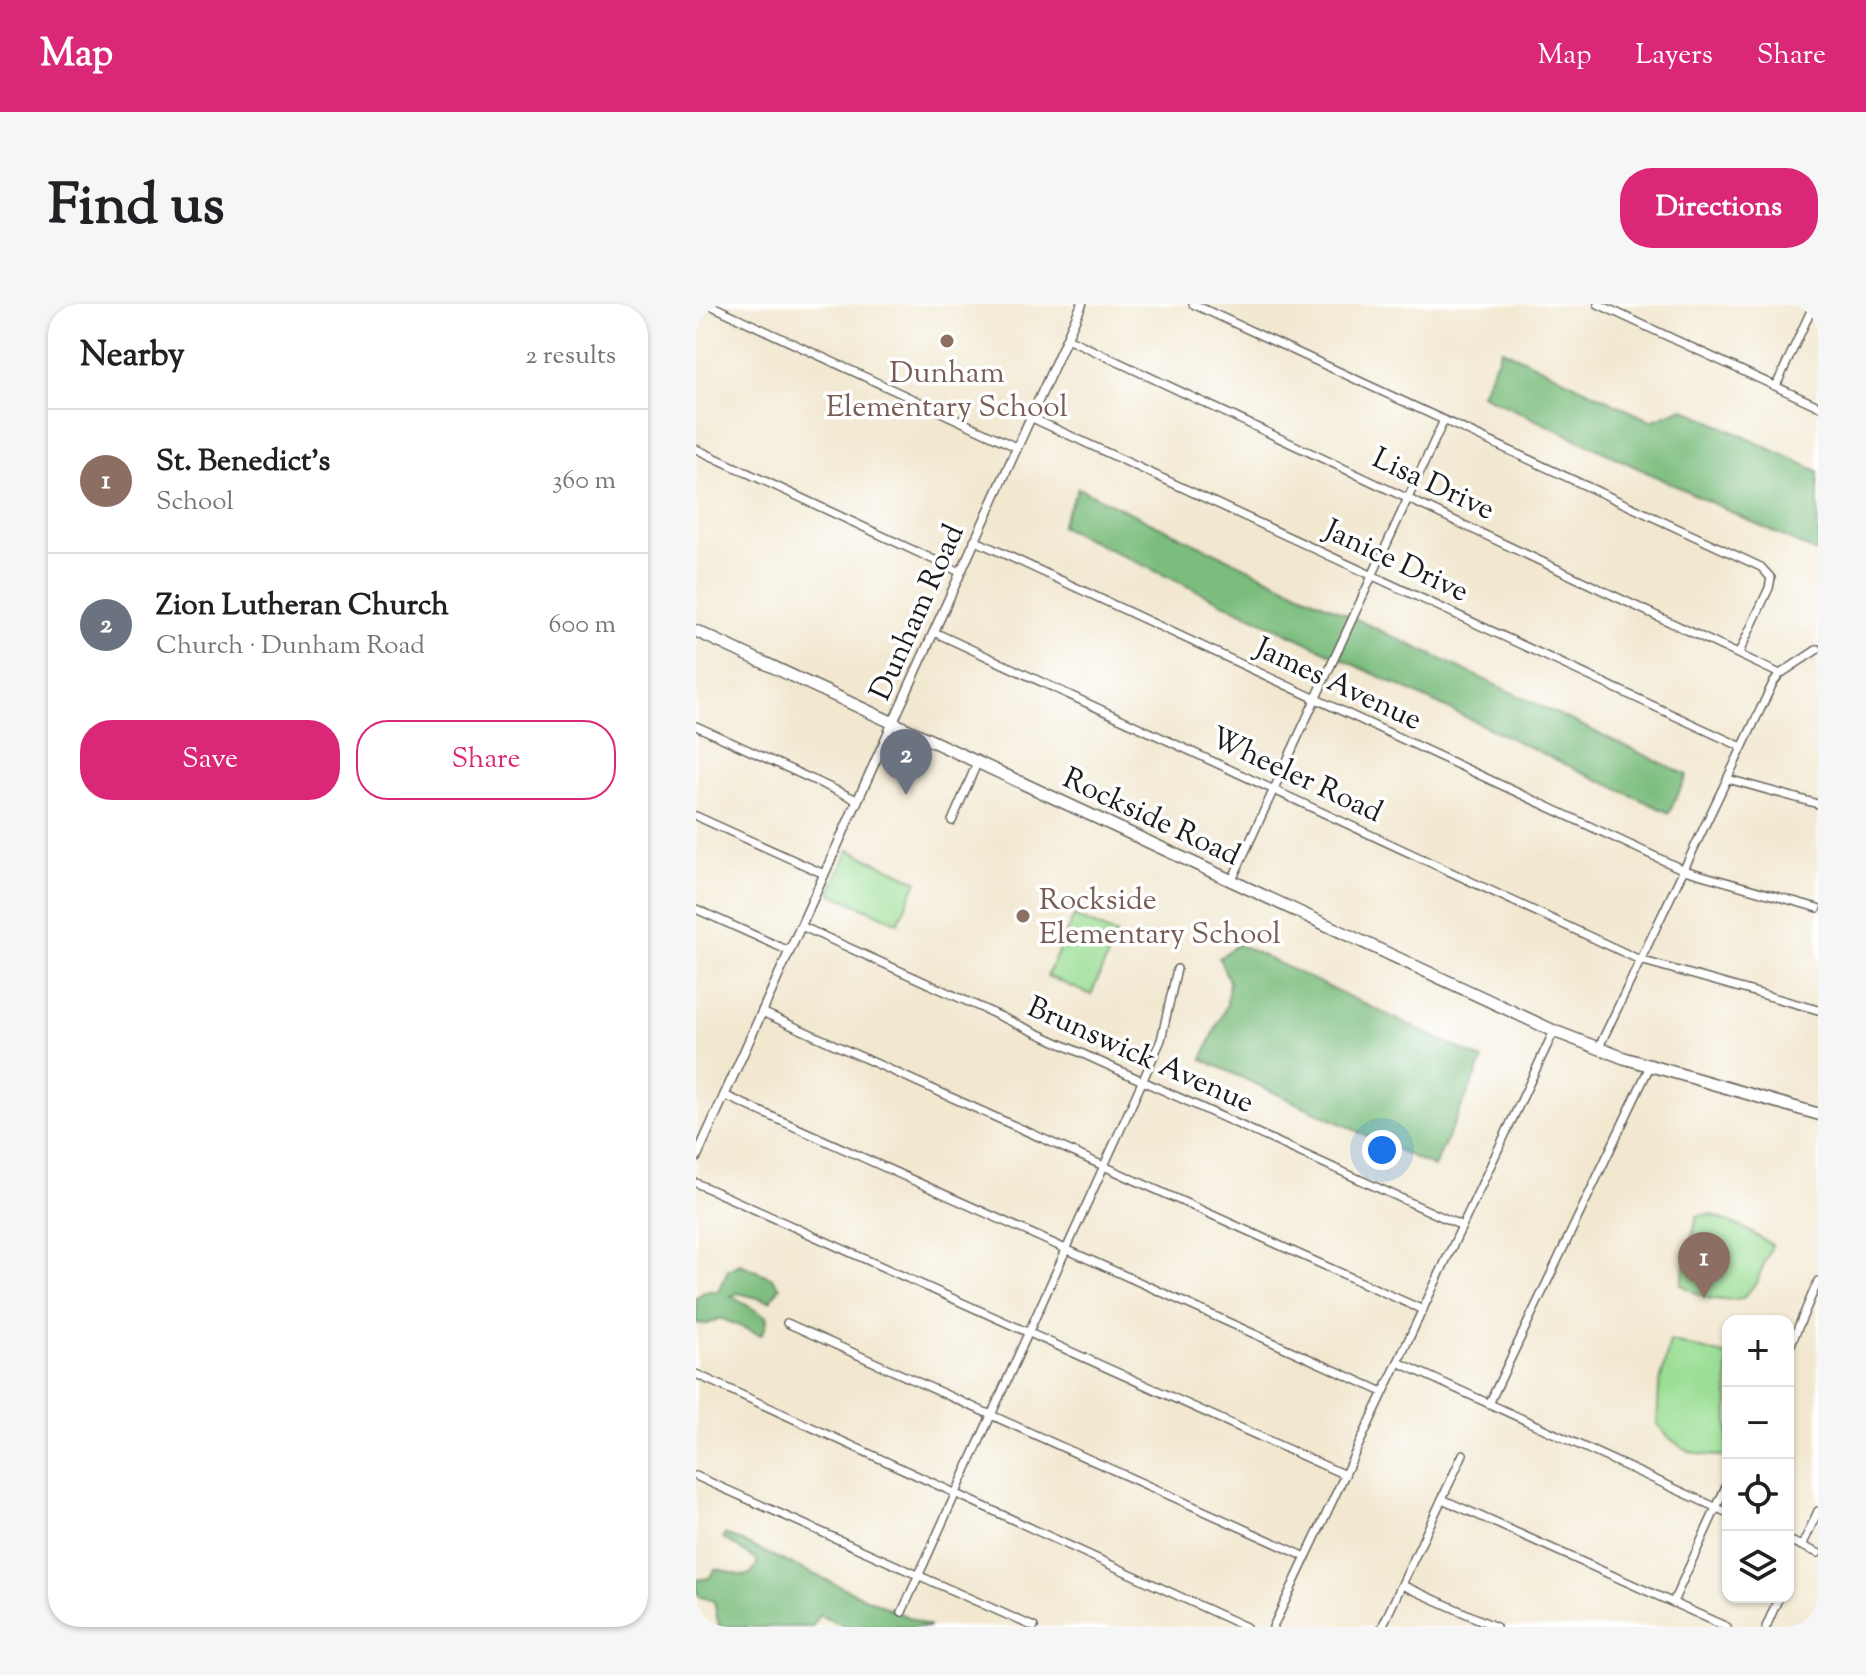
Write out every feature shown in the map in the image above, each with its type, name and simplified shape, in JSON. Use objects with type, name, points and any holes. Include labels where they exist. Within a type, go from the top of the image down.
[{"type":"main road","name":"Rockside Road","points":[[696,631],[1554,1031],[1650,1066],[1818,1114]]},
{"type":"street","points":[[708,304],[1016,447]]},
{"type":"street","name":"Dunham Road","points":[[696,1158],[1082,304]]},
{"type":"street","points":[[1193,304],[1761,567],[1771,578],[1769,588],[1739,653]]},
{"type":"street","points":[[1598,304],[1818,406]]},
{"type":"street","points":[[1776,386],[1812,308],[1803,304]]},
{"type":"street","name":"Lisa Drive","points":[[1067,338],[1780,674]]},
{"type":"street","name":"Janice Drive","points":[[1030,417],[1742,747]]},
{"type":"street","points":[[1232,880],[1444,420]]},
{"type":"street","points":[[696,449],[960,572]]},
{"type":"street","name":"James Avenue","points":[[974,540],[1684,870],[1818,908]]},
{"type":"street","name":"Wheeler Road","points":[[934,632],[1640,960],[1818,1010]]},
{"type":"street","points":[[1598,1049],[1780,674],[1818,649]]},
{"type":"street","points":[[696,726],[857,800]]},
{"type":"street","points":[[952,821],[978,761]]},
{"type":"street","points":[[1728,779],[1817,804],[1818,793]]},
{"type":"street","points":[[696,816],[824,874]]},
{"type":"street","points":[[696,909],[789,951]]},
{"type":"street","name":"Brunswick Avenue","points":[[801,926],[1462,1226]]},
{"type":"street","points":[[902,1612],[1161,1040],[1177,969]]},
{"type":"street","points":[[762,1012],[1423,1310]]},
{"type":"street","points":[[1273,1627],[1554,1031]]},
{"type":"street","points":[[1489,1404],[1650,1066]]},
{"type":"street","points":[[724,1095],[1383,1392]]},
{"type":"street","points":[[696,1183],[1345,1475]]},
{"type":"street","points":[[1794,1337],[1818,1281]]},
{"type":"street","points":[[787,1323],[1306,1557]]},
{"type":"street","points":[[1398,1362],[1722,1510]]},
{"type":"street","points":[[696,1374],[1246,1627]]},
{"type":"street","points":[[1382,1627],[1463,1454]]},
{"type":"street","points":[[696,1476],[1034,1627]]},
{"type":"street","points":[[1673,1602],[1722,1496]]},
{"type":"street","points":[[1442,1499],[1727,1627]]},
{"type":"street","points":[[1802,1546],[1818,1511]]},
{"type":"street","points":[[1794,1543],[1818,1553]]},
{"type":"street","points":[[1402,1585],[1496,1627]]},
{"type":"street","points":[[1766,1627],[1776,1603]]},
{"type":"green space","points":[[1502,349],[1651,421],[1683,408],[1818,471],[1818,553],[1481,394]]},
{"type":"green space","points":[[1078,488],[1687,775],[1669,813],[1060,526]]},
{"type":"green space","points":[[849,850],[917,881],[898,923],[830,893]]},
{"type":"green space","points":[[1074,916],[1117,935],[1091,995],[1047,976]]},
{"type":"green space","points":[[1238,944],[1483,1060],[1434,1167],[1202,1059],[1227,1004],[1229,981],[1219,958]]},
{"type":"green space","points":[[1710,1214],[1772,1245],[1756,1283],[1743,1298],[1710,1298],[1681,1284],[1697,1216]]},
{"type":"green space","points":[[740,1264],[771,1277],[780,1287],[770,1301],[738,1293],[731,1296],[767,1317],[761,1335],[720,1318],[708,1324],[696,1323],[696,1298],[705,1291],[718,1291],[728,1270]]},
{"type":"green space","points":[[1670,1341],[1722,1354],[1722,1456],[1688,1450],[1673,1441],[1657,1424],[1659,1387]]},
{"type":"green space","points":[[725,1534],[930,1627],[846,1627],[819,1615],[813,1627],[719,1627],[714,1601],[698,1596],[696,1580],[709,1578],[715,1569],[745,1576],[750,1574],[758,1561],[723,1538]]},
{"type":"place","name":"Dunham Elementary School","points":[[947,341]]},
{"type":"place","name":"Zion Lutheran Church","points":[[906,795]]},
{"type":"place","name":"Rockside Elementary School","points":[[1023,916]]},
{"type":"place","name":"St. Benedict's","points":[[1704,1298]]}]
